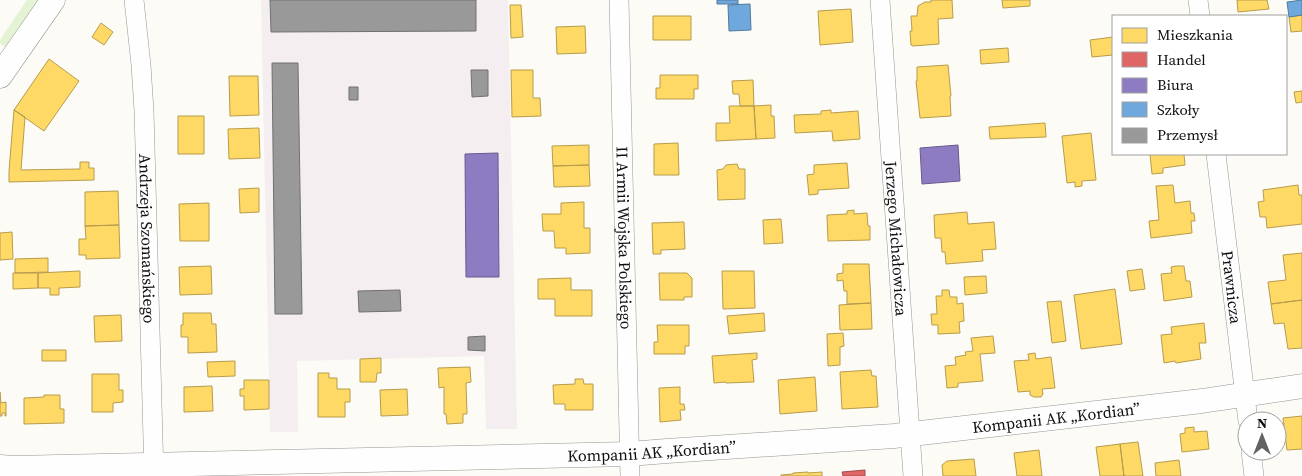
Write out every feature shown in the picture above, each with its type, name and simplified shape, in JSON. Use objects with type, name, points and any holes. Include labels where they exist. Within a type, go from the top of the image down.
[{"type":"street","points":[[0,76],[53,0]]},
{"type":"street","name":"Andrzeja Szomańskiego","points":[[134,0],[144,111],[154,470]]},
{"type":"street","name":"II Armii Wojska Polskiego","points":[[619,0],[629,465]]},
{"type":"street","name":"Jerzego Michałowicza","points":[[880,0],[913,476]]},
{"type":"street","points":[[1198,0],[1200,15]]},
{"type":"street","name":"Prawnicza","points":[[1216,155],[1247,411]]},
{"type":"street","name":"Kompanii AK „Kordian”","points":[[0,467],[154,470],[629,465],[1202,401],[1302,386]]},
{"type":"street","points":[[1253,461],[1254,476]]},
{"type":"shaded area","points":[[261,0],[508,0],[517,429],[486,429],[484,356],[297,361],[298,432],[270,432]]},
{"type":"green space","points":[[27,0],[41,0],[6,48],[0,43],[0,40]]},
{"type":"building: Mieszkania","points":[[931,0],[952,0],[953,18],[938,19],[939,44],[913,46],[911,45],[910,31],[912,31],[911,16],[917,16],[918,6],[925,2],[931,2]]},
{"type":"building: Mieszkania","points":[[1002,0],[1030,0],[1030,6],[1003,8]]},
{"type":"building: Mieszkania","points":[[1237,0],[1267,0],[1269,9],[1238,12]]},
{"type":"building: Mieszkania","points":[[510,5],[521,5],[523,37],[511,38]]},
{"type":"building: Mieszkania","points":[[851,9],[853,42],[820,45],[818,11]]},
{"type":"building: Mieszkania","points":[[1302,15],[1302,31],[1291,32],[1289,17]]},
{"type":"building: Mieszkania","points":[[653,16],[691,16],[691,40],[653,40]]},
{"type":"building: Mieszkania","points":[[101,23],[113,32],[104,45],[92,37]]},
{"type":"building: Mieszkania","points":[[585,26],[586,53],[557,54],[556,27]]},
{"type":"building: Mieszkania","points":[[1112,37],[1112,55],[1092,57],[1090,40]]},
{"type":"building: Mieszkania","points":[[1008,48],[1009,62],[981,64],[980,50]]},
{"type":"building: Mieszkania","points":[[49,59],[79,81],[44,131],[14,110]]},
{"type":"building: Mieszkania","points":[[948,65],[951,116],[920,118],[916,81],[917,67]]},
{"type":"building: Mieszkania","points":[[511,70],[533,70],[533,98],[540,98],[541,116],[512,117]]},
{"type":"building: Mieszkania","points":[[660,75],[698,75],[698,89],[694,89],[694,99],[656,99],[656,88],[660,88]]},
{"type":"building: Mieszkania","points":[[229,76],[258,76],[259,115],[230,116]]},
{"type":"building: Mieszkania","points":[[753,80],[754,106],[740,106],[739,94],[733,94],[732,81]]},
{"type":"building: Mieszkania","points":[[1302,91],[1302,102],[1296,103],[1294,92]]},
{"type":"building: Mieszkania","points":[[771,105],[771,116],[774,116],[775,138],[756,139],[754,106]]},
{"type":"building: Mieszkania","points":[[729,106],[754,106],[756,139],[716,141],[716,123],[730,123]]},
{"type":"building: Mieszkania","points":[[14,110],[25,117],[21,170],[80,169],[80,162],[89,162],[89,168],[94,168],[94,180],[9,182]]},
{"type":"building: Mieszkania","points":[[831,110],[831,113],[858,111],[860,139],[833,141],[832,131],[795,133],[794,115],[821,114],[821,111]]},
{"type":"building: Mieszkania","points":[[178,116],[204,116],[204,154],[178,154]]},
{"type":"building: Mieszkania","points":[[1045,123],[1046,137],[990,139],[989,127]]},
{"type":"building: Mieszkania","points":[[259,128],[260,158],[229,159],[228,129]]},
{"type":"building: Mieszkania","points":[[1091,133],[1096,180],[1082,181],[1082,186],[1075,187],[1075,182],[1067,183],[1062,136]]},
{"type":"building: Mieszkania","points":[[678,143],[679,175],[654,175],[654,144]]},
{"type":"building: Mieszkania","points":[[589,145],[589,165],[553,166],[552,146]]},
{"type":"building: Mieszkania","points":[[1150,155],[1184,155],[1185,165],[1163,168],[1163,173],[1152,174]]},
{"type":"building: Mieszkania","points":[[847,163],[849,188],[818,190],[818,194],[809,195],[807,175],[814,174],[814,165]]},
{"type":"building: Mieszkania","points":[[737,164],[739,169],[745,169],[745,199],[718,200],[717,170],[723,169],[726,165]]},
{"type":"building: Mieszkania","points":[[589,165],[590,186],[554,187],[553,166]]},
{"type":"building: Mieszkania","points":[[1173,185],[1175,203],[1190,201],[1191,213],[1194,213],[1195,221],[1191,221],[1192,233],[1151,238],[1149,221],[1159,220],[1156,186]]},
{"type":"building: Mieszkania","points":[[1298,185],[1299,195],[1302,195],[1302,224],[1267,228],[1266,217],[1260,217],[1258,202],[1264,201],[1263,190]]},
{"type":"building: Mieszkania","points":[[259,188],[259,212],[240,213],[239,189]]},
{"type":"building: Mieszkania","points":[[118,191],[119,225],[85,226],[85,192]]},
{"type":"building: Mieszkania","points":[[584,202],[584,228],[590,228],[590,253],[566,254],[566,248],[555,248],[554,231],[543,231],[542,214],[561,214],[561,203]]},
{"type":"building: Mieszkania","points":[[209,203],[209,241],[180,241],[179,204]]},
{"type":"building: Mieszkania","points":[[854,210],[854,214],[867,213],[868,226],[870,226],[870,240],[828,241],[827,215],[847,214],[847,211]]},
{"type":"building: Mieszkania","points":[[967,212],[968,224],[994,222],[996,249],[982,250],[983,261],[946,264],[945,252],[942,252],[941,238],[935,238],[934,215]]},
{"type":"building: Mieszkania","points":[[781,219],[783,243],[764,244],[763,220]]},
{"type":"building: Mieszkania","points":[[684,222],[685,249],[661,250],[661,254],[653,254],[652,223]]},
{"type":"building: Mieszkania","points":[[119,225],[120,258],[86,259],[86,255],[79,255],[79,239],[86,239],[85,226]]},
{"type":"building: Mieszkania","points":[[12,232],[13,259],[0,260],[0,233]]},
{"type":"building: Mieszkania","points":[[1302,253],[1302,300],[1271,304],[1268,282],[1286,280],[1283,255]]},
{"type":"building: Mieszkania","points":[[48,258],[48,272],[15,273],[15,259]]},
{"type":"building: Mieszkania","points":[[843,264],[869,264],[871,303],[847,304],[847,291],[844,291],[843,280],[837,281],[837,274],[843,273]]},
{"type":"building: Mieszkania","points":[[211,266],[212,294],[180,295],[179,267]]},
{"type":"building: Mieszkania","points":[[1184,266],[1186,281],[1190,281],[1192,297],[1164,301],[1161,274],[1172,273],[1171,267]]},
{"type":"building: Mieszkania","points":[[1142,269],[1145,289],[1130,291],[1127,271]]},
{"type":"building: Mieszkania","points":[[80,271],[80,287],[59,288],[59,295],[50,295],[50,288],[38,288],[38,273]]},
{"type":"building: Mieszkania","points":[[722,271],[754,271],[755,308],[723,309]]},
{"type":"building: Mieszkania","points":[[13,273],[38,273],[38,288],[13,289]]},
{"type":"building: Mieszkania","points":[[659,273],[687,273],[692,278],[692,297],[684,297],[684,300],[660,300]]},
{"type":"building: Mieszkania","points":[[986,276],[987,293],[965,295],[964,277]]},
{"type":"building: Mieszkania","points":[[571,278],[571,290],[592,290],[592,316],[555,316],[555,299],[538,299],[538,279]]},
{"type":"building: Mieszkania","points":[[1115,289],[1122,344],[1081,349],[1074,295]]},
{"type":"building: Mieszkania","points":[[942,290],[949,290],[950,297],[957,297],[957,304],[963,303],[964,321],[959,322],[960,333],[938,334],[938,325],[932,325],[931,314],[937,314],[936,296],[942,296]]},
{"type":"building: Mieszkania","points":[[1302,300],[1302,348],[1288,349],[1284,323],[1274,324],[1271,304]]},
{"type":"building: Mieszkania","points":[[1061,301],[1066,341],[1052,343],[1047,302]]},
{"type":"building: Mieszkania","points":[[871,303],[872,329],[840,330],[839,305]]},
{"type":"building: Mieszkania","points":[[183,313],[211,313],[212,324],[216,324],[217,352],[188,353],[188,337],[181,337]]},
{"type":"building: Mieszkania","points":[[764,313],[765,331],[729,334],[727,316]]},
{"type":"building: Mieszkania","points":[[121,315],[122,341],[95,342],[94,316]]},
{"type":"building: Mieszkania","points":[[1204,323],[1206,343],[1199,343],[1201,359],[1164,363],[1161,335],[1172,334],[1171,327]]},
{"type":"building: Mieszkania","points":[[657,325],[689,325],[689,346],[685,346],[685,354],[654,354],[654,342],[658,342]]},
{"type":"building: Mieszkania","points":[[843,333],[844,346],[840,347],[840,365],[828,366],[827,334]]},
{"type":"building: Mieszkania","points":[[993,336],[995,353],[980,354],[983,381],[958,383],[958,387],[947,388],[945,366],[956,365],[955,357],[966,355],[965,352],[973,351],[971,338]]},
{"type":"building: Mieszkania","points":[[42,350],[66,350],[66,361],[42,361]]},
{"type":"building: Mieszkania","points":[[757,353],[757,359],[752,360],[754,382],[714,383],[712,356]]},
{"type":"building: Mieszkania","points":[[1035,353],[1036,359],[1051,357],[1055,388],[1042,389],[1043,394],[1041,397],[1030,395],[1030,391],[1018,392],[1014,361],[1029,360],[1028,354]]},
{"type":"building: Mieszkania","points":[[381,358],[381,373],[377,373],[376,382],[360,382],[360,359]]},
{"type":"building: Mieszkania","points":[[235,361],[235,376],[208,377],[207,362]]},
{"type":"building: Mieszkania","points":[[470,367],[471,382],[466,383],[467,414],[463,414],[463,423],[447,424],[446,414],[444,414],[444,387],[439,388],[438,368]]},
{"type":"building: Mieszkania","points":[[871,370],[872,376],[876,376],[878,407],[842,409],[840,372]]},
{"type":"building: Mieszkania","points":[[318,373],[329,373],[329,378],[337,378],[337,389],[350,389],[350,402],[345,402],[345,417],[318,417]]},
{"type":"building: Mieszkania","points":[[92,374],[119,374],[119,390],[123,390],[123,402],[113,403],[113,412],[92,412]]},
{"type":"building: Mieszkania","points":[[815,377],[817,411],[780,414],[778,380]]},
{"type":"building: Mieszkania","points":[[575,379],[583,379],[584,384],[593,384],[593,410],[565,410],[565,404],[554,404],[553,385],[575,384]]},
{"type":"building: Mieszkania","points":[[244,380],[269,380],[269,409],[244,410],[244,396],[240,396],[240,389],[244,389]]},
{"type":"building: Mieszkania","points":[[212,386],[213,411],[184,412],[184,387]]},
{"type":"building: Mieszkania","points":[[680,387],[680,404],[684,404],[685,410],[680,410],[681,420],[660,422],[659,388]]},
{"type":"building: Mieszkania","points":[[407,389],[408,415],[381,416],[380,390]]},
{"type":"building: Mieszkania","points":[[0,392],[1,403],[6,402],[6,416],[5,413],[2,413],[2,416],[0,416]]},
{"type":"building: Mieszkania","points":[[44,395],[60,395],[60,409],[64,409],[64,423],[24,424],[24,398],[44,397]]},
{"type":"building: Mieszkania","points":[[1302,416],[1302,449],[1287,450],[1287,418]]},
{"type":"building: Mieszkania","points":[[1194,427],[1194,432],[1207,431],[1209,449],[1182,452],[1180,434],[1185,433],[1185,428]]},
{"type":"building: Mieszkania","points":[[1138,442],[1143,476],[1124,476],[1120,444]]},
{"type":"building: Mieszkania","points":[[1120,444],[1124,476],[1100,476],[1096,447]]},
{"type":"building: Mieszkania","points":[[1039,450],[1042,476],[1017,476],[1014,453]]},
{"type":"building: Mieszkania","points":[[974,459],[976,476],[943,476],[942,465],[947,461]]},
{"type":"building: Mieszkania","points":[[1179,460],[1181,476],[1156,476],[1155,463]]},
{"type":"building: Mieszkania","points":[[822,472],[822,476],[781,476],[793,473]]},
{"type":"building: Handel","points":[[865,470],[865,476],[843,476],[842,472]]},
{"type":"building: Biura","points":[[958,145],[960,181],[922,184],[920,148]]},
{"type":"building: Biura","points":[[498,153],[499,277],[466,277],[465,154]]},
{"type":"building: Szkoły","points":[[717,0],[738,0],[738,4],[717,4]]},
{"type":"building: Szkoły","points":[[1302,0],[1302,15],[1289,17],[1287,2]]},
{"type":"building: Szkoły","points":[[750,4],[751,30],[729,31],[728,5]]},
{"type":"building: Przemysł","points":[[270,0],[476,0],[476,31],[271,32]]},
{"type":"building: Przemysł","points":[[272,63],[298,63],[302,314],[275,314]]},
{"type":"building: Przemysł","points":[[471,70],[488,70],[488,96],[472,97]]},
{"type":"building: Przemysł","points":[[349,87],[358,87],[358,100],[349,100]]},
{"type":"building: Przemysł","points":[[400,290],[401,311],[359,312],[358,291]]},
{"type":"building: Przemysł","points":[[485,336],[485,351],[468,350],[468,337]]}]
